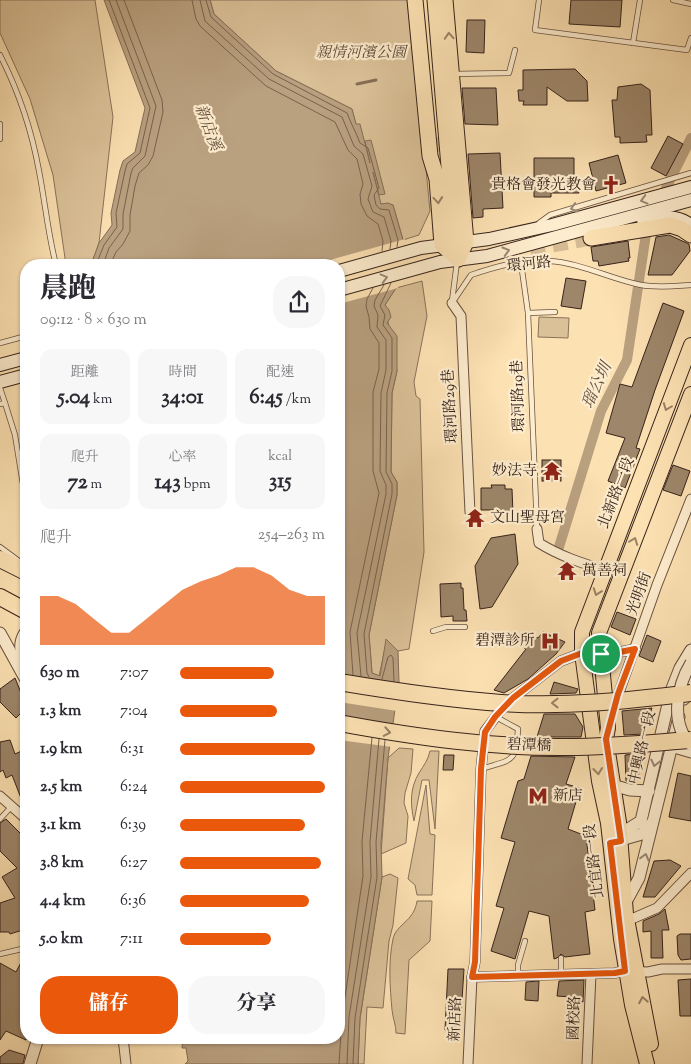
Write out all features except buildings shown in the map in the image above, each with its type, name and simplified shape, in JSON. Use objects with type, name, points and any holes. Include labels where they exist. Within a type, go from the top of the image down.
[{"type":"highway","points":[[415,0],[430,156],[458,259]]},
{"type":"highway","points":[[427,0],[437,137]]},
{"type":"highway","points":[[434,0],[454,243],[458,259]]},
{"type":"highway","points":[[445,0],[452,74],[454,243]]},
{"type":"highway","points":[[591,238],[670,225],[691,235]]},
{"type":"highway","points":[[0,559],[20,565]]},
{"type":"highway","points":[[0,597],[20,609]]},
{"type":"highway","points":[[345,683],[415,695],[503,703],[584,703],[691,693]]},
{"type":"highway","name":"碧潭橋","points":[[345,724],[457,742],[507,745],[612,746],[691,740]]},
{"type":"main road","points":[[345,269],[421,248],[489,239],[552,224],[688,181]]},
{"type":"main road","points":[[345,288],[429,265],[487,256],[691,200]]},
{"type":"main road","points":[[609,221],[630,223],[664,216],[676,217],[691,225]]},
{"type":"main road","name":"北新路一段","points":[[582,653],[582,632],[691,345]]},
{"type":"main road","points":[[0,365],[20,360]]},
{"type":"main road","points":[[0,382],[20,377]]},
{"type":"main road","points":[[601,654],[599,634],[691,394]]},
{"type":"main road","name":"北宜路一段","points":[[582,653],[587,679],[599,781],[615,837],[626,902],[631,971],[656,1064]]},
{"type":"main road","name":"北宜路一段","points":[[601,654],[615,837],[631,971],[647,1064]]},
{"type":"street","name":"環河路29巷","points":[[452,303],[461,316],[470,512]]},
{"type":"street","name":"光明街","points":[[608,728],[657,585],[691,499]]},
{"type":"street","points":[[537,529],[540,543],[557,554],[605,570]]},
{"type":"street","points":[[0,555],[20,564]]},
{"type":"street","points":[[0,633],[20,669]]},
{"type":"street","name":"新店路","points":[[468,1064],[472,977],[475,962],[481,769],[485,732],[495,717],[513,698],[561,661],[582,653],[615,653],[635,649]]},
{"type":"street","name":"中興路一段","points":[[626,902],[639,878],[655,820],[669,747],[671,691],[680,668],[691,650]]},
{"type":"street","points":[[691,663],[680,688],[678,713],[680,727],[691,745]]},
{"type":"street","name":"中興路一段","points":[[615,837],[636,826],[641,821],[649,791],[669,747],[691,680]]},
{"type":"street","points":[[669,747],[691,753]]},
{"type":"street","points":[[669,747],[691,757]]},
{"type":"street","points":[[612,785],[630,790],[649,791]]},
{"type":"street","points":[[0,796],[20,813]]},
{"type":"street","points":[[615,837],[642,834],[655,820]]},
{"type":"street","points":[[627,921],[657,908],[691,873]]},
{"type":"street","points":[[472,977],[691,969]]},
{"type":"street","name":"國校路","points":[[587,1064],[591,974]]},
{"type":"street","points":[[30,1064],[36,1044]]},
{"type":"street","points":[[124,1044],[126,1064]]},
{"type":"lane","points":[[539,0],[536,30],[687,50],[691,38]]},
{"type":"lane","points":[[632,43],[640,0]]},
{"type":"lane","points":[[673,0],[691,4]]},
{"type":"lane","points":[[452,74],[508,73],[515,50]]},
{"type":"lane","points":[[0,55],[16,86],[39,169],[55,259]]},
{"type":"lane","points":[[0,124],[0,139]]},
{"type":"lane","points":[[532,228],[550,216],[654,184],[688,181],[691,173]]},
{"type":"lane","points":[[452,303],[458,259]]},
{"type":"lane","name":"環河路","points":[[452,303],[471,275],[521,263],[548,260],[579,265],[641,284],[660,286],[691,285]]},
{"type":"lane","name":"環河路19巷","points":[[521,263],[528,313],[537,529]]},
{"type":"lane","points":[[528,313],[555,312]]},
{"type":"lane","points":[[0,343],[20,338]]},
{"type":"lane","points":[[0,388],[3,404],[15,435],[20,466]]},
{"type":"lane","points":[[0,547],[20,563]]},
{"type":"lane","points":[[433,631],[465,627]]},
{"type":"lane","points":[[481,769],[510,760],[517,752],[518,729],[495,717]]},
{"type":"lane","points":[[0,819],[12,805]]},
{"type":"lane","points":[[518,976],[518,965],[525,941]]},
{"type":"lane","points":[[0,954],[20,949]]},
{"type":"lane","points":[[561,958],[561,975]]},
{"type":"green space","points":[[0,0],[95,0],[113,117],[99,243],[93,259],[65,259],[53,175],[30,99],[0,33]]},
{"type":"green space","name":"親情河濱公園","points":[[210,0],[410,0],[430,211],[419,235],[403,240],[393,205],[381,204],[376,200],[352,109],[276,71],[214,14]]},
{"type":"green space","points":[[422,281],[427,316],[414,382],[416,396],[420,399],[424,552],[409,649],[398,651],[387,640],[379,676],[372,673],[369,635],[397,495],[397,482],[391,472],[392,393],[397,371],[385,305],[396,288]]},
{"type":"green space","points":[[539,317],[569,318],[568,338],[538,337]]},
{"type":"green space","points":[[399,748],[413,749],[411,773],[404,803],[408,816],[406,843],[381,854],[388,758]]},
{"type":"green space","points":[[430,751],[439,751],[435,829],[429,780],[422,780],[414,821],[412,808],[414,784]]},
{"type":"green space","points":[[426,785],[430,834],[435,835],[432,895],[417,895],[415,885],[408,879]]},
{"type":"green space","points":[[390,874],[398,878],[393,925],[389,941],[383,1008],[367,1007],[364,1064],[358,1064],[360,1018],[382,877]]},
{"type":"green space","points":[[417,901],[432,901],[430,941],[409,960],[405,1034],[396,1033],[390,983],[391,948],[395,934],[412,914]]},
{"type":"water","name":"新店溪","points":[[104,0],[210,0],[214,14],[276,71],[352,109],[356,124],[360,124],[370,163],[365,141],[371,140],[385,194],[379,195],[373,172],[381,204],[388,203],[393,205],[403,240],[396,288],[385,305],[391,317],[387,323],[397,336],[397,371],[392,393],[391,472],[397,482],[397,495],[369,635],[372,673],[380,676],[386,639],[398,651],[399,682],[388,758],[381,843],[382,877],[360,1018],[358,1064],[185,1064],[188,1061],[186,1048],[182,1048],[182,1044],[345,1044],[345,259],[93,259],[99,243],[112,225],[111,213],[120,170],[123,161],[135,152],[145,108]]},
{"type":"pier","points":[[405,239],[398,288],[345,302],[345,259],[333,259]]},
{"type":"pier","points":[[345,677],[401,686],[397,711],[345,703]]},
{"type":"pier","points":[[345,717],[395,725],[392,747],[345,741]]},
{"type":"waterway","points":[[357,84],[376,80]]},
{"type":"waterway","name":"瑠公圳","points":[[666,188],[691,138]]},
{"type":"waterway","name":"瑠公圳","points":[[559,547],[601,411],[627,360],[646,234]]},
{"type":"tunnel","points":[[437,137],[442,182]]},
{"type":"tunnel","points":[[530,249],[591,238]]},
{"type":"place","name":"貴格會發光教會","points":[[611,185]]},
{"type":"place","name":"妙法寺","points":[[552,471]]},
{"type":"place","name":"文山聖母宮","points":[[475,518]]},
{"type":"place","name":"萬善祠","points":[[567,571]]},
{"type":"place","name":"碧潭診所","points":[[550,641]]},
{"type":"place","name":"新店","points":[[538,796]]},
{"type":"route","points":[[635,649],[618,694],[606,739],[621,841],[610,843],[625,971],[615,973],[472,977],[475,962],[481,769],[485,732],[495,717],[513,698],[561,661],[582,653],[601,654],[635,649]]}]
